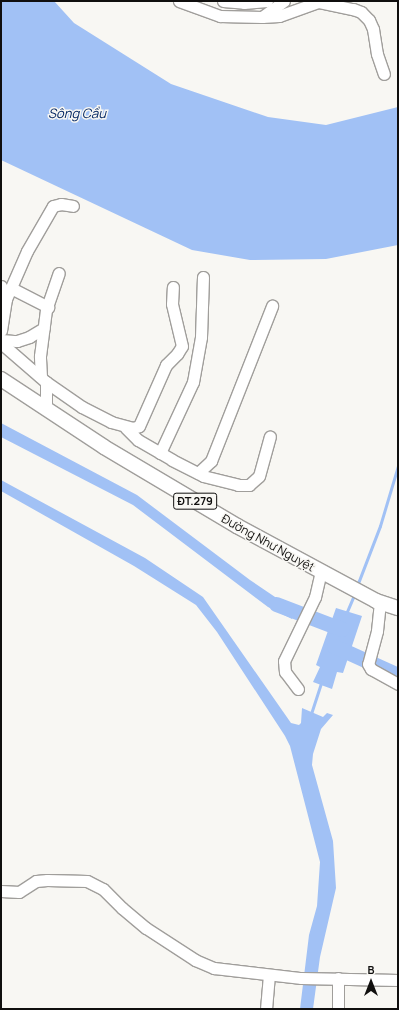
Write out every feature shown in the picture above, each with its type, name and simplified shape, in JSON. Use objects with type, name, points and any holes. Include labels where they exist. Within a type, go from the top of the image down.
[{"type":"main road","name":"Đường Như Nguyệt","points":[[1,379],[46,409],[237,526],[380,602],[398,608]]},
{"type":"street","points":[[179,1],[220,16],[279,16],[320,1],[353,9],[361,12],[373,29],[376,54],[384,74]]},
{"type":"street","points":[[223,1],[263,1]]},
{"type":"street","points":[[262,17],[284,1]]},
{"type":"street","points":[[1,331],[6,299],[6,287],[53,206],[61,204],[73,206]]},
{"type":"street","points":[[46,409],[44,379],[40,356],[48,307],[58,273]]},
{"type":"street","points":[[160,453],[193,382],[202,330],[203,277]]},
{"type":"street","points":[[6,287],[48,307]]},
{"type":"street","points":[[126,428],[139,426],[166,365],[178,354],[182,346],[172,304],[173,287]]},
{"type":"street","points":[[198,474],[212,461],[272,306]]},
{"type":"street","points":[[1,342],[17,341],[29,337],[44,328]]},
{"type":"street","points":[[1,342],[44,379],[82,407],[126,428],[138,440],[198,474],[224,483],[249,485],[259,476],[264,465],[270,436]]},
{"type":"street","points":[[298,689],[285,672],[284,662],[315,597],[321,571]]},
{"type":"street","points":[[380,602],[377,631],[368,664],[372,670],[398,684]]},
{"type":"street","points":[[1,891],[19,892],[36,881],[87,881],[103,889],[122,908],[146,928],[195,960],[214,968],[269,976],[321,979],[338,978],[398,980]]},
{"type":"street","points":[[266,1009],[269,976]]},
{"type":"street","points":[[338,978],[338,1009]]},
{"type":"water","name":"Sông Cầu","points":[[1,1],[54,1],[74,23],[171,84],[268,117],[326,125],[398,107],[398,245],[326,259],[250,260],[192,250],[1,160]]},
{"type":"water","points":[[1,423],[137,495],[250,580],[278,599],[297,606],[292,619],[268,607],[133,505],[1,437]]},
{"type":"water","points":[[1,480],[145,558],[203,597],[291,723],[299,725],[301,723],[302,708],[323,717],[327,713],[333,715],[321,729],[313,754],[312,765],[333,841],[336,888],[320,957],[313,1009],[300,1009],[309,935],[317,906],[320,862],[290,746],[285,736],[217,632],[196,605],[134,566],[1,491]]},
{"type":"water","points":[[336,608],[362,616],[343,673],[337,672],[332,689],[313,682],[320,667],[316,665]]},
{"type":"water","points":[[381,662],[398,668],[398,681],[379,670]]},
{"type":"waterway","points":[[357,586],[380,526],[398,466]]},
{"type":"waterway","points":[[346,614],[354,595]]},
{"type":"waterway","points":[[276,604],[341,629]]},
{"type":"waterway","points":[[334,646],[398,675]]},
{"type":"waterway","points":[[311,714],[321,683]]}]
